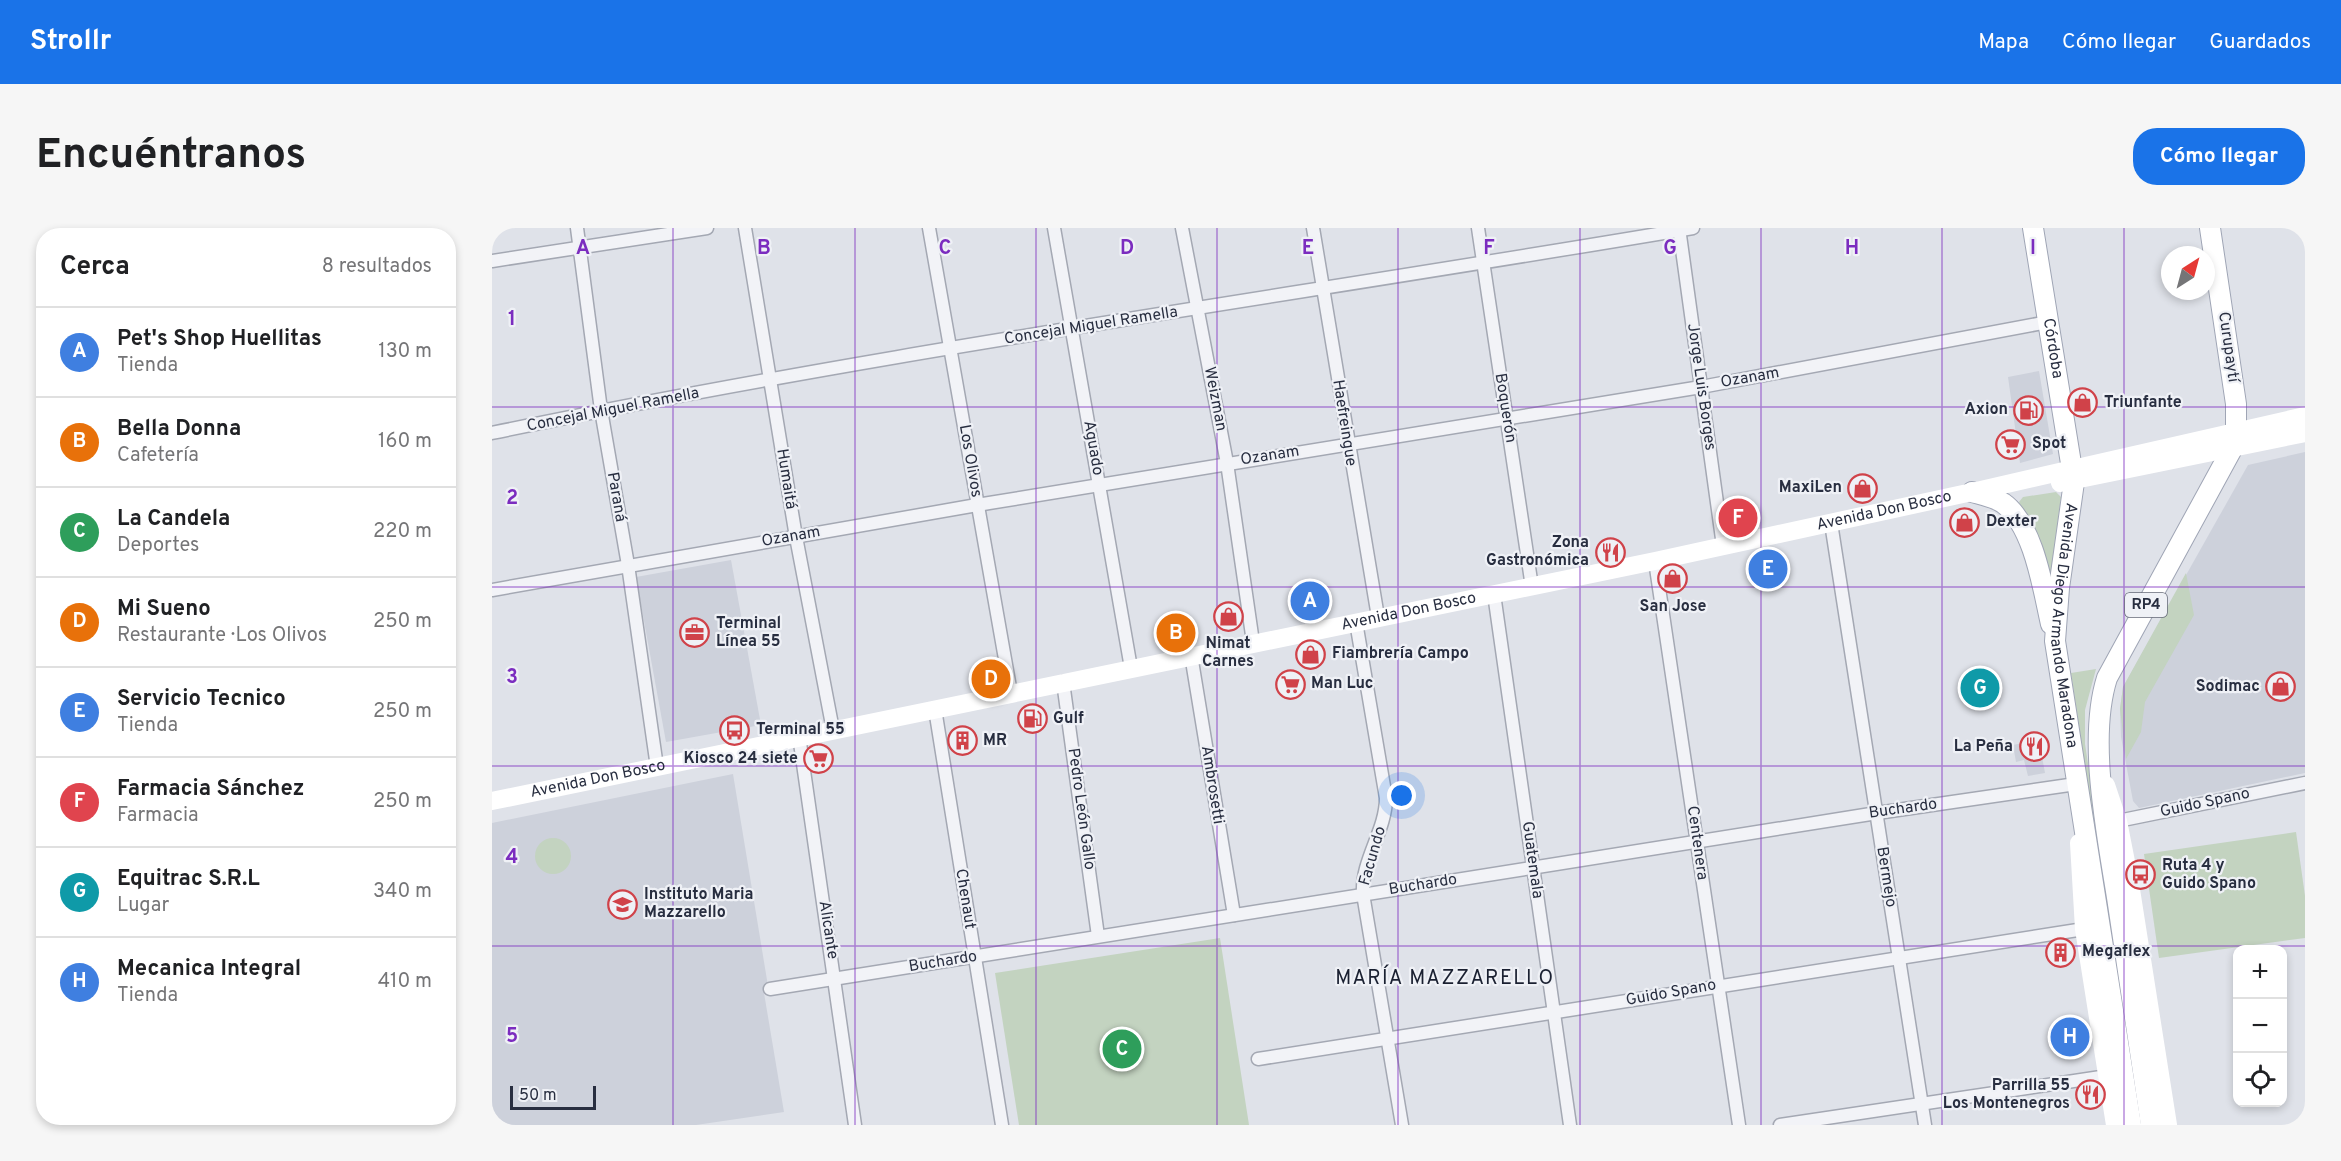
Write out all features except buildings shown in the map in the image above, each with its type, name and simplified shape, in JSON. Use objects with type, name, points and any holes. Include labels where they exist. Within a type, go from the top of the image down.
[{"type":"main road","name":"Córdoba","points":[[2033,228],[2073,475]]},
{"type":"main road","name":"Curupaytí","points":[[2210,228],[2236,404],[2234,440]]},
{"type":"main road","name":"Avenida Don Bosco","points":[[492,801],[1253,642],[1532,587],[1972,492],[2073,475],[2234,440],[2305,416]]},
{"type":"main road","name":"Avenida Don Bosco","points":[[2234,440],[2305,433]]},
{"type":"main road","name":"Avenida Diego Armando Maradona","points":[[2151,1125],[2112,822],[2101,771],[2097,729],[2101,696],[2107,678],[2234,440]]},
{"type":"main road","name":"Avenida Diego Armando Maradona","points":[[2073,475],[2055,641],[2115,1075],[2115,1125]]},
{"type":"main road","points":[[1972,492],[2004,503],[2022,524],[2036,562],[2055,641]]},
{"type":"main road","name":"Avenida Diego Armando Maradona","points":[[2076,784],[2084,929],[2115,1075],[2131,1125]]},
{"type":"main road","name":"Avenida Diego Armando Maradona","points":[[2112,822],[2129,877],[2168,1125]]},
{"type":"street","name":"Paraná","points":[[577,228],[601,410],[628,565],[657,766]]},
{"type":"street","points":[[492,261],[706,228]]},
{"type":"street","name":"Humaitá","points":[[745,228],[796,537],[833,730]]},
{"type":"street","name":"Los Olivos","points":[[929,228],[1011,693]]},
{"type":"street","name":"Aguado","points":[[1054,228],[1131,668]]},
{"type":"street","name":"Weizman","points":[[1182,228],[1227,464],[1253,642]]},
{"type":"street","name":"Haefreingue","points":[[1313,228],[1378,617]]},
{"type":"street","name":"Boquerón","points":[[1478,228],[1532,587]]},
{"type":"street","name":"Concejal Miguel Ramella","points":[[492,433],[601,410],[950,348],[1197,310],[1483,260],[1693,228]]},
{"type":"street","name":"Jorge Luis Borges","points":[[1679,229],[1723,546]]},
{"type":"street","name":"Ozanam","points":[[492,590],[977,505],[1701,387],[2048,322]]},
{"type":"street","name":"Bermejo","points":[[1831,523],[1925,1125]]},
{"type":"street","name":"Centenera","points":[[1655,561],[1739,1125]]},
{"type":"street","name":"Guatemala","points":[[1494,594],[1570,1125]]},
{"type":"street","name":"Facundo","points":[[1356,622],[1386,798],[1384,819],[1364,878],[1363,894],[1402,1125]]},
{"type":"street","name":"Ambrosetti","points":[[1191,655],[1234,915]]},
{"type":"street","name":"Pedro León Gallo","points":[[1063,682],[1098,936]]},
{"type":"street","name":"Chenaut","points":[[936,708],[1002,1125]]},
{"type":"street","name":"Alicante","points":[[799,736],[836,979],[855,1125]]},
{"type":"street","name":"Guido Spano","points":[[2112,822],[2305,783]]},
{"type":"street","name":"Buchardo","points":[[770,989],[1877,813],[2076,784]]},
{"type":"street","name":"Guido Spano","points":[[1258,1059],[2084,929]]},
{"type":"street","points":[[1780,1125],[1922,1106],[2115,1075]]},
{"type":"shaded area","name":"Axion","points":[[2039,371],[2053,454],[2020,463],[2008,377]]},
{"type":"shaded area","points":[[2305,452],[2305,773],[2139,808],[2133,801],[2121,737],[2120,709],[2123,687],[2248,465]]},
{"type":"shaded area","name":"Terminal Línea 55","points":[[731,560],[761,725],[666,742],[636,577]]},
{"type":"shaded area","points":[[2039,740],[2045,773],[2028,776],[2024,760],[2016,762],[2013,745]]},
{"type":"shaded area","name":"Instituto Maria Mazzarello","points":[[733,774],[768,986],[763,987],[784,1112],[696,1125],[492,1125],[492,823]]},
{"type":"green space","points":[[2056,492],[2061,497],[2049,585],[2037,538],[2019,502],[2023,497]]},
{"type":"green space","points":[[2186,573],[2194,615],[2145,702],[2141,732],[2126,759],[2120,709],[2123,687]]},
{"type":"green space","points":[[2096,669],[2085,710],[2085,744],[2144,1125],[2140,1125],[2071,673]]},
{"type":"green space","points":[[2296,832],[2305,896],[2305,938],[2254,945],[2233,945],[2233,948],[2159,958],[2144,854]]},
{"type":"green space","points":[[553,838],[566,843],[571,856],[566,869],[553,874],[540,869],[535,856],[540,843]]},
{"type":"green space","points":[[1220,938],[1249,1125],[1019,1125],[995,973]]},
{"type":"place","name":"Triunfante","points":[[2083,403]]},
{"type":"place","name":"Axion","points":[[2029,410]]},
{"type":"place","name":"Spot","points":[[2011,444]]},
{"type":"place","name":"MaxiLen","points":[[1863,488]]},
{"type":"place","name":"Farmacia Sánchez","points":[[1738,518]]},
{"type":"place","name":"Dexter","points":[[1965,522]]},
{"type":"place","name":"Zona Gastronómica","points":[[1610,552]]},
{"type":"place","name":"Servicio Tecnico","points":[[1768,569]]},
{"type":"place","name":"San Jose","points":[[1673,579]]},
{"type":"place","name":"Pet's Shop Huellitas","points":[[1310,601]]},
{"type":"place","name":"Nimat Carnes","points":[[1228,616]]},
{"type":"place","name":"Terminal Línea 55","points":[[695,633]]},
{"type":"place","name":"Bella Donna","points":[[1176,633]]},
{"type":"place","name":"Fiambrería Campo","points":[[1311,654]]},
{"type":"place","name":"Mi Sueno","points":[[991,679]]},
{"type":"place","name":"Man Luc","points":[[1290,684]]},
{"type":"place","name":"Sodimac","points":[[2281,687]]},
{"type":"place","name":"Equitrac S.R.L","points":[[1980,688]]},
{"type":"place","name":"Gulf","points":[[1032,719]]},
{"type":"place","name":"Terminal 55","points":[[735,730]]},
{"type":"place","name":"MR","points":[[962,741]]},
{"type":"place","name":"La Peña","points":[[2034,747]]},
{"type":"place","name":"Kiosco 24 siete","points":[[819,759]]},
{"type":"place","name":"Ruta 4 y Guido Spano","points":[[2141,875]]},
{"type":"place","name":"Instituto Maria Mazzarello","points":[[623,904]]},
{"type":"place","name":"Megaflex","points":[[2061,952]]},
{"type":"place","name":"Mecanica Integral","points":[[2070,1037]]},
{"type":"place","name":"La Candela","points":[[1122,1049]]},
{"type":"place","name":"Parrilla 55 Los Montenegros","points":[[2091,1095]]},
{"type":"district","name":"MARÍA MAZZARELLO","points":[[1445,979]]}]
